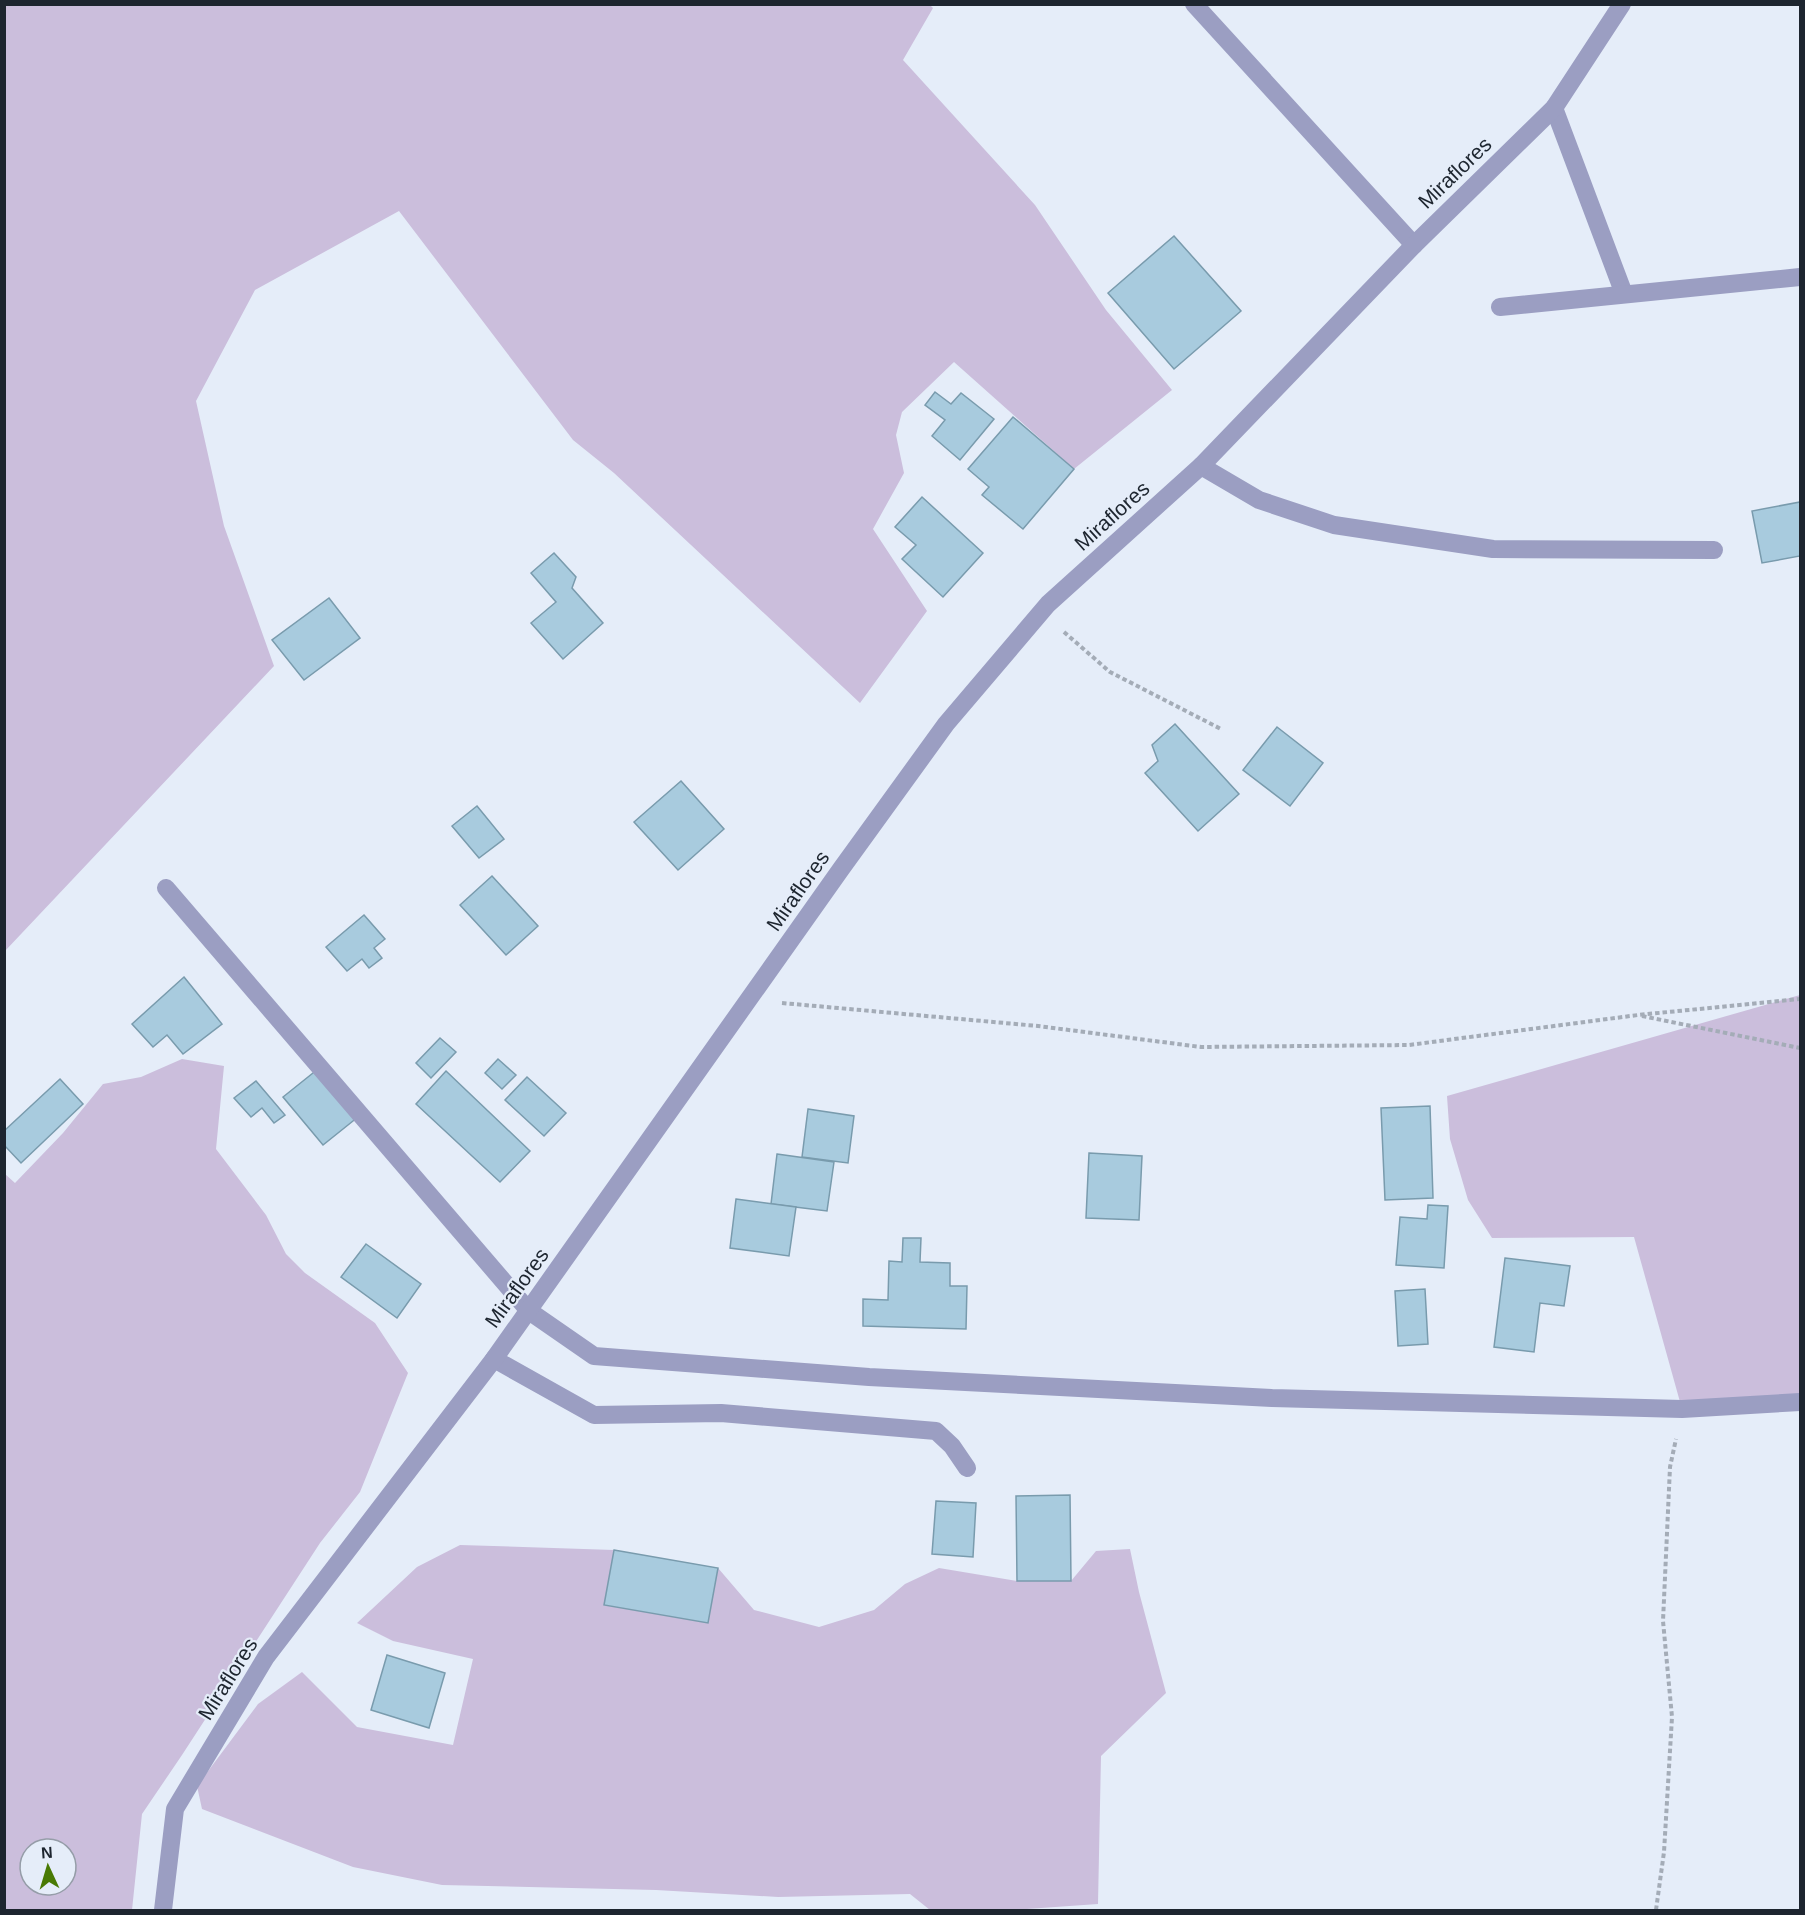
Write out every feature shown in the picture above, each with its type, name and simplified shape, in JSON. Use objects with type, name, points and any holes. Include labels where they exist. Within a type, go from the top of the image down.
[{"type":"street","points":[[1194,4],[1414,245]]},
{"type":"street","name":"Miraflores","points":[[163,1911],[175,1809],[266,1657],[529,1311],[946,724],[1048,604],[1201,466],[1414,245],[1554,108],[1622,4]]},
{"type":"street","points":[[1554,108],[1624,294]]},
{"type":"street","points":[[1500,307],[1800,277]]},
{"type":"street","points":[[1201,466],[1259,500],[1334,525],[1493,549],[1713,550]]},
{"type":"street","points":[[166,888],[529,1311],[594,1356],[869,1377],[1272,1398],[1682,1409],[1800,1402]]},
{"type":"street","points":[[494,1359],[594,1415],[721,1413],[936,1431],[952,1446],[967,1467]]},
{"type":"path","points":[[1048,604],[1065,633],[1110,672],[1221,729]]},
{"type":"path","points":[[749,1000],[1038,1026],[1201,1047],[1409,1045],[1638,1016],[1800,999]]},
{"type":"path","points":[[1638,1016],[1800,1048]]},
{"type":"path","points":[[1656,1911],[1664,1852],[1672,1717],[1663,1621],[1670,1467],[1682,1409]]},
{"type":"shaded area","points":[[5,5],[930,5],[933,8],[903,60],[1035,205],[1106,310],[1172,390],[1074,469],[954,362],[902,412],[896,435],[904,473],[873,529],[927,611],[860,703],[614,473],[573,440],[399,211],[255,290],[196,401],[224,526],[274,666],[5,951]]},
{"type":"shaded area","points":[[1800,995],[1800,1402],[1682,1409],[1634,1237],[1492,1238],[1468,1200],[1450,1139],[1447,1096]]},
{"type":"shaded area","points":[[182,1059],[224,1066],[216,1149],[266,1215],[286,1254],[305,1273],[375,1323],[408,1373],[360,1492],[320,1543],[142,1814],[132,1910],[5,1910],[5,1174],[15,1183],[63,1133],[103,1084],[141,1077]]},
{"type":"shaded area","points":[[460,1545],[614,1550],[604,1605],[708,1623],[718,1568],[754,1610],[819,1627],[874,1610],[905,1584],[939,1568],[1017,1581],[1071,1581],[1096,1551],[1130,1549],[1166,1693],[1101,1756],[1098,1904],[1013,1910],[930,1910],[910,1894],[778,1897],[656,1890],[442,1885],[353,1867],[202,1809],[197,1786],[258,1704],[302,1672],[357,1727],[453,1745],[473,1659],[393,1641],[357,1623],[417,1567]]},
{"type":"building","points":[[1174,236],[1241,311],[1174,369],[1108,293]]},
{"type":"building","points":[[935,392],[951,404],[961,393],[994,419],[960,460],[932,436],[945,420],[925,405]]},
{"type":"building","points":[[1013,417],[1074,469],[1023,529],[982,495],[989,487],[968,469]]},
{"type":"building","points":[[922,497],[983,553],[943,597],[902,559],[916,545],[895,527]]},
{"type":"building","points":[[1800,502],[1800,556],[1762,563],[1752,511]]},
{"type":"building","points":[[554,553],[576,577],[572,588],[603,623],[563,659],[531,623],[556,602],[531,573]]},
{"type":"building","points":[[329,598],[360,638],[304,680],[272,640]]},
{"type":"building","points":[[1175,724],[1239,794],[1198,831],[1145,773],[1158,761],[1152,745]]},
{"type":"building","points":[[1277,727],[1323,763],[1290,806],[1243,770]]},
{"type":"building","points":[[681,781],[724,829],[678,870],[634,822]]},
{"type":"building","points":[[477,806],[504,839],[479,858],[452,826]]},
{"type":"building","points":[[492,876],[538,926],[506,955],[460,905]]},
{"type":"building","points":[[364,915],[385,939],[374,948],[382,958],[369,968],[362,959],[347,971],[326,947]]},
{"type":"building","points":[[184,977],[222,1024],[183,1054],[167,1035],[153,1047],[132,1024]]},
{"type":"building","points":[[440,1038],[456,1052],[431,1078],[416,1063]]},
{"type":"building","points":[[498,1059],[516,1075],[502,1089],[485,1073]]},
{"type":"building","points":[[318,1069],[358,1117],[323,1145],[283,1097]]},
{"type":"building","points":[[446,1071],[530,1151],[500,1182],[416,1104]]},
{"type":"building","points":[[527,1077],[566,1113],[544,1136],[505,1100]]},
{"type":"building","points":[[60,1079],[83,1104],[21,1163],[4,1145],[4,1131]]},
{"type":"building","points":[[256,1081],[285,1115],[274,1123],[262,1108],[251,1117],[234,1098]]},
{"type":"building","points":[[1430,1106],[1433,1198],[1385,1200],[1381,1108]]},
{"type":"building","points":[[808,1109],[854,1116],[848,1163],[802,1157]]},
{"type":"building","points":[[1089,1153],[1142,1156],[1139,1220],[1086,1218]]},
{"type":"building","points":[[777,1154],[834,1162],[827,1211],[771,1204]]},
{"type":"building","points":[[736,1199],[796,1207],[789,1256],[730,1248]]},
{"type":"building","points":[[1428,1205],[1448,1206],[1444,1268],[1396,1265],[1400,1217],[1427,1219]]},
{"type":"building","points":[[903,1238],[921,1238],[920,1262],[950,1263],[950,1286],[967,1286],[966,1329],[863,1326],[863,1299],[888,1300],[889,1261],[902,1262]]},
{"type":"building","points":[[366,1244],[421,1284],[397,1318],[341,1277]]},
{"type":"building","points":[[1505,1258],[1570,1266],[1564,1306],[1540,1303],[1534,1352],[1494,1347]]},
{"type":"building","points":[[1425,1289],[1428,1344],[1398,1346],[1395,1291]]},
{"type":"building","points":[[1070,1495],[1071,1581],[1017,1581],[1016,1496]]},
{"type":"building","points":[[936,1501],[976,1503],[973,1557],[932,1554]]},
{"type":"building","points":[[614,1550],[718,1568],[708,1623],[604,1605]]},
{"type":"building","points":[[387,1655],[445,1673],[429,1728],[371,1710]]}]
